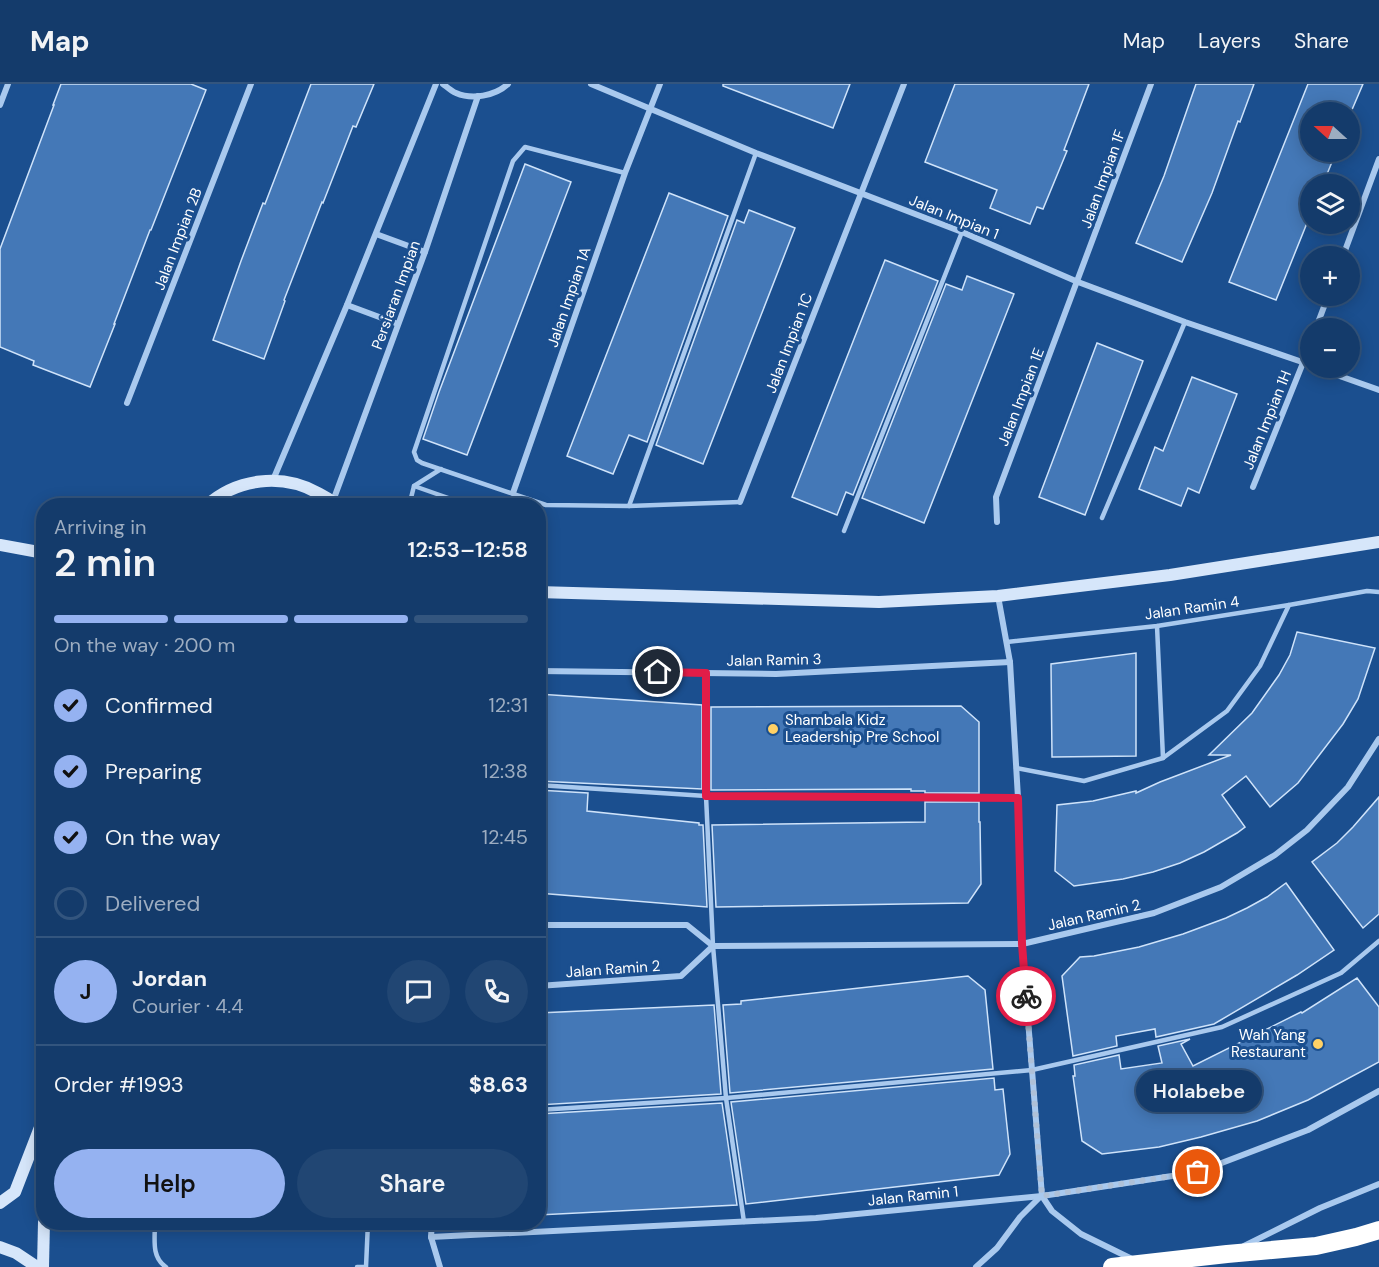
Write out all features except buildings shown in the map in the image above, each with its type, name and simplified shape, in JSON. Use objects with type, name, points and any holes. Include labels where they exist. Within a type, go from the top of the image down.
[{"type":"highway","points":[[1112,1267],[1316,1246],[1379,1230]]},
{"type":"street","points":[[0,105],[8,84]]},
{"type":"street","name":"Jalan Impian 2B","points":[[128,404],[251,84]]},
{"type":"street","points":[[273,480],[347,305],[436,84]]},
{"type":"street","points":[[443,84],[456,93],[478,96],[492,94],[508,84]]},
{"type":"street","name":"Jalan Impian 1","points":[[591,84],[756,153],[962,232],[1078,282],[1300,362]]},
{"type":"street","name":"Jalan Impian 1A","points":[[513,493],[625,173],[660,84]]},
{"type":"street","name":"Jalan Impian 1C","points":[[740,502],[904,84]]},
{"type":"street","name":"Jalan Impian 1F","points":[[1078,282],[1151,84]]},
{"type":"street","name":"Persiaran Impian","points":[[338,498],[478,96]]},
{"type":"street","points":[[1347,246],[1379,159]]},
{"type":"street","points":[[376,234],[425,252]]},
{"type":"street","name":"Jalan Impian 1E","points":[[997,522],[996,497],[1078,282]]},
{"type":"street","points":[[347,305],[398,324]]},
{"type":"street","name":"Jalan Impian 1H","points":[[1254,487],[1300,373]]},
{"type":"street","points":[[1345,378],[1379,390]]},
{"type":"street","points":[[215,498],[231,489],[251,482],[273,480],[305,486],[327,498]]},
{"type":"street","points":[[546,592],[879,602],[998,596],[1170,575],[1379,542]]},
{"type":"street","points":[[0,545],[36,552]]},
{"type":"street","points":[[998,596],[1010,662],[1018,798],[1022,944],[1042,1196],[1052,1211],[1081,1234],[1140,1263]]},
{"type":"street","name":"Jalan Ramin 3","points":[[546,670],[777,674],[1010,662]]},
{"type":"street","name":"Jalan Ramin 2","points":[[546,985],[681,976],[713,946],[1022,944],[1154,913],[1221,887],[1275,855],[1307,830],[1348,787],[1379,739]]},
{"type":"street","points":[[546,925],[687,925],[713,946]]},
{"type":"street","name":"Jalan Ramin 1","points":[[431,1237],[816,1218],[1042,1196],[1198,1172],[1308,1130],[1379,1091]]},
{"type":"street","points":[[0,1203],[15,1191],[36,1138]]},
{"type":"street","points":[[1227,1254],[1320,1208],[1379,1184]]},
{"type":"street","points":[[976,1267],[997,1248],[1020,1217],[1042,1196]]},
{"type":"street","points":[[43,1267],[44,1230]]},
{"type":"street","points":[[431,1230],[431,1237],[440,1267]]},
{"type":"street","points":[[1356,1237],[1379,1236]]},
{"type":"street","points":[[0,1247],[16,1253],[37,1267]]},
{"type":"lane","points":[[527,498],[422,463],[417,460],[414,452],[513,161],[525,147],[625,173]]},
{"type":"lane","points":[[629,506],[756,153]]},
{"type":"lane","points":[[844,531],[962,232]]},
{"type":"lane","points":[[1102,519],[1185,322]]},
{"type":"lane","points":[[411,498],[414,486],[441,469]]},
{"type":"lane","points":[[414,486],[448,498]]},
{"type":"lane","points":[[546,505],[629,506],[740,502]]},
{"type":"lane","name":"Jalan Ramin 4","points":[[1007,642],[1157,626],[1367,591],[1379,592]]},
{"type":"lane","points":[[1016,768],[1084,781],[1163,758],[1227,711],[1260,666],[1289,605]]},
{"type":"lane","points":[[1157,626],[1163,758]]},
{"type":"lane","points":[[706,673],[706,796],[713,946],[726,1098],[744,1222]]},
{"type":"lane","points":[[546,786],[706,796],[1018,798]]},
{"type":"lane","points":[[546,1109],[726,1098],[1032,1070],[1222,1027],[1341,973],[1379,941]]},
{"type":"lane","points":[[155,1230],[154,1251],[166,1267]]},
{"type":"lane","points":[[359,1267],[366,1267],[368,1230]]},
{"type":"way so far","points":[[1026,996],[1042,1196],[1198,1172]]},
{"type":"place","name":"Shambala Kidz Leadership Pre School","points":[[773,729]]},
{"type":"place","name":"Wah Yang Restaurant","points":[[1318,1044]]},
{"type":"place","name":"Holabebe","points":[[1198,1172]]},
{"type":"route","points":[[658,672],[706,673],[706,796],[1018,798],[1022,944],[1026,996]]}]
